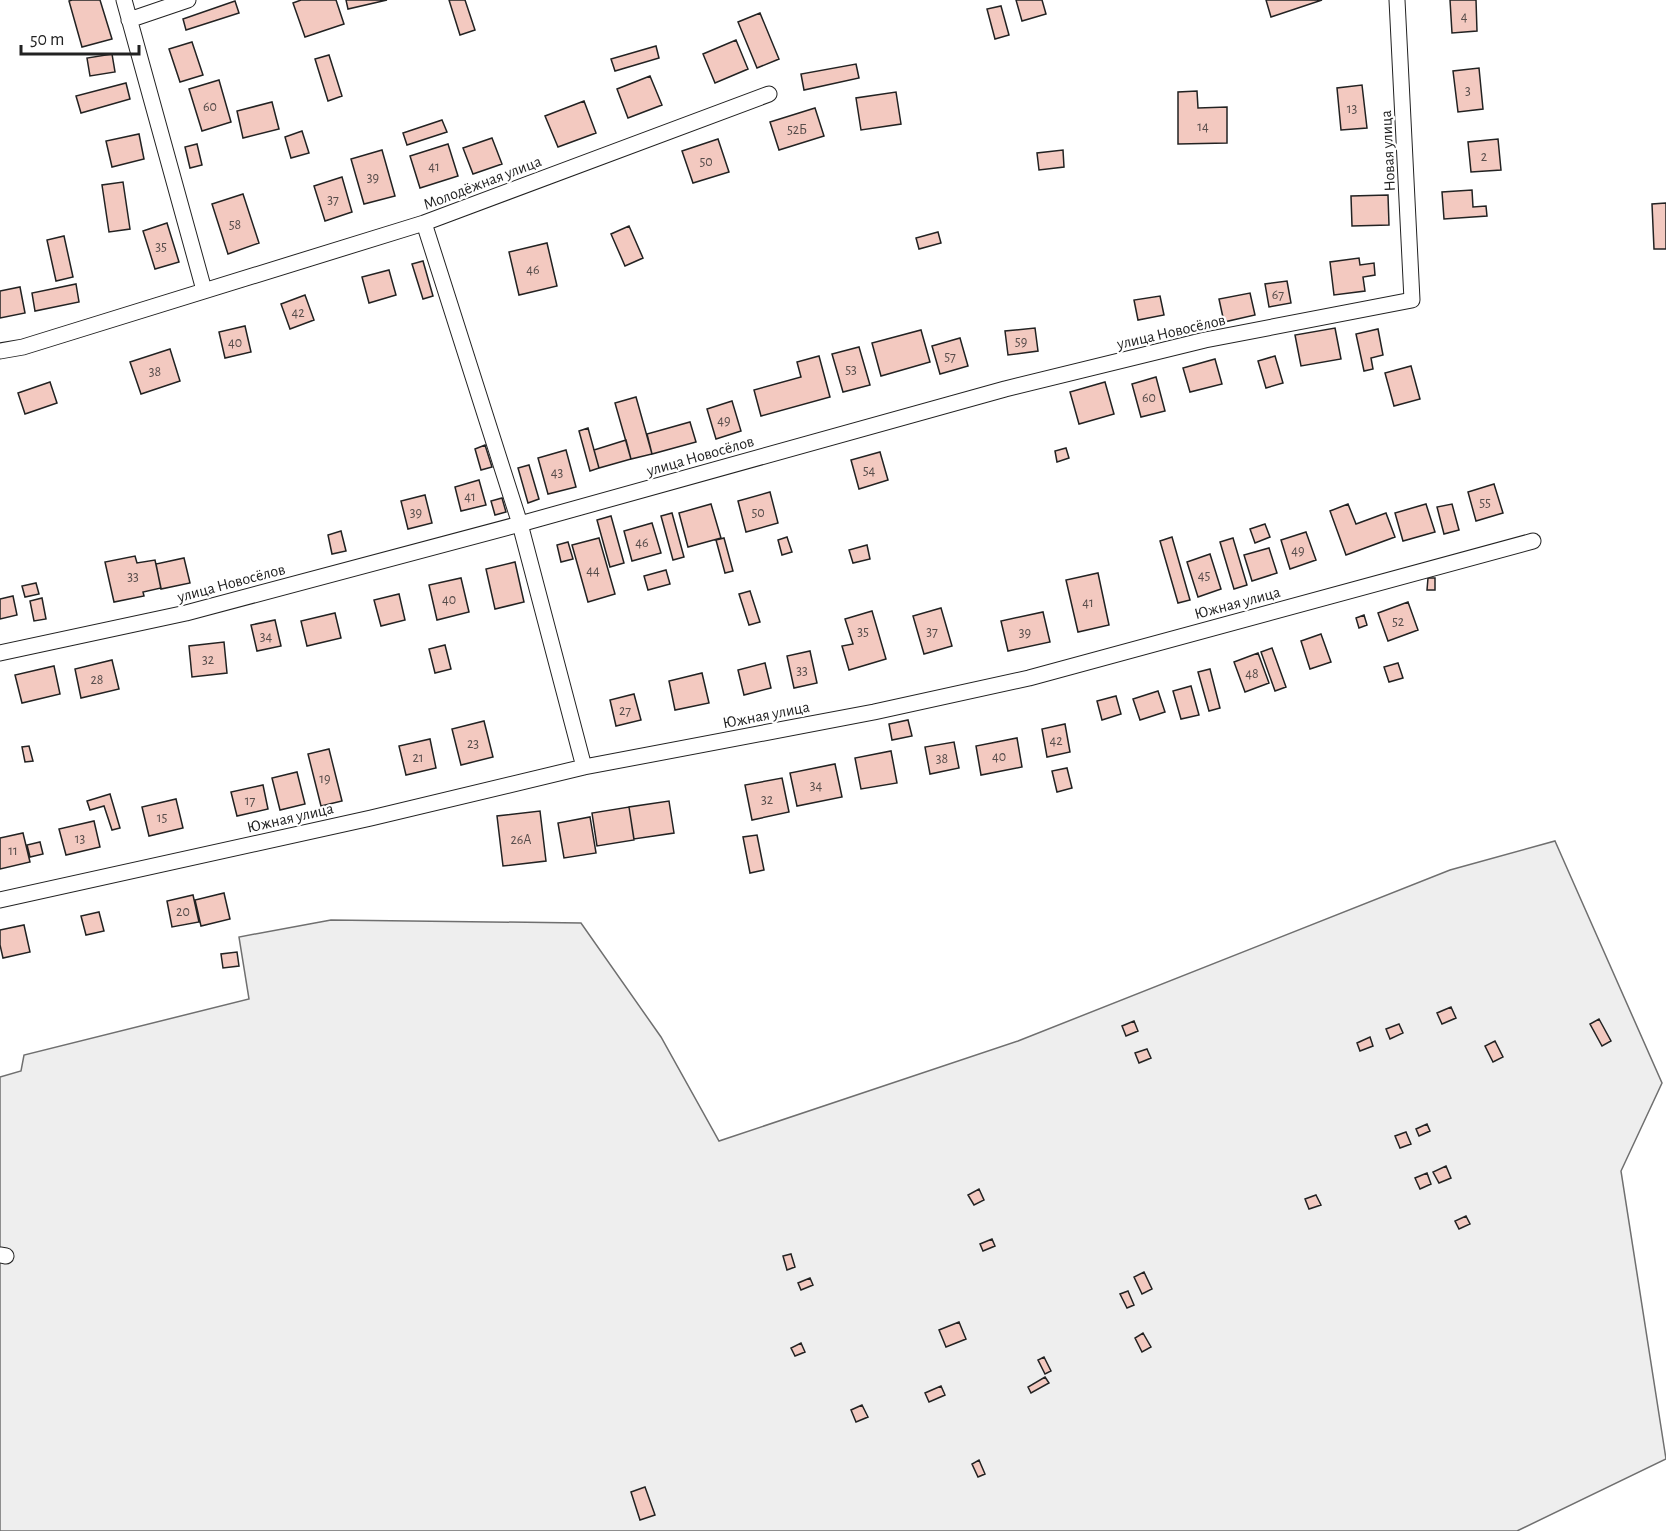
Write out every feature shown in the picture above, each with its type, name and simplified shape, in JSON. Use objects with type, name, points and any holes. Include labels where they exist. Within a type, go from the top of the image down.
[{"type":"street","points":[[124,0],[204,290]]},
{"type":"street","points":[[129,20],[188,0]]},
{"type":"street","name":"Новая улица","points":[[1397,0],[1412,300]]},
{"type":"street","name":"Молодёжная улица","points":[[0,351],[23,347],[424,223],[769,94]]},
{"type":"street","points":[[424,223],[520,524],[584,767]]},
{"type":"street","name":"улица Новосёлов","points":[[0,653],[186,613],[520,524],[1005,388],[1205,340],[1412,300]]},
{"type":"street","name":"Южная улица","points":[[0,900],[371,818],[584,767],[874,712],[1029,678],[1533,541]]},
{"type":"shaded area","points":[[1555,841],[1662,1083],[1621,1171],[1666,1459],[1517,1531],[0,1531],[0,1077],[21,1071],[24,1055],[249,999],[239,937],[331,920],[581,923],[661,1037],[719,1141],[1018,1041],[1450,870]]},
{"type":"building","points":[[100,0],[112,39],[82,47],[69,1]]},
{"type":"building","points":[[301,0],[336,0],[344,24],[305,37],[293,3]]},
{"type":"building","points":[[346,0],[387,0],[348,9]]},
{"type":"building","points":[[449,0],[465,0],[475,30],[460,35]]},
{"type":"building","points":[[1016,0],[1042,0],[1046,14],[1022,21]]},
{"type":"building","points":[[1266,0],[1322,0],[1271,17]]},
{"type":"building","points":[[1450,0],[1476,0],[1477,31],[1452,33]]},
{"type":"building","points":[[235,1],[239,13],[186,30],[183,19]]},
{"type":"building","points":[[1001,6],[1009,35],[995,39],[987,9]]},
{"type":"building","points":[[760,13],[779,59],[757,68],[738,22]]},
{"type":"building","points":[[736,40],[748,69],[715,83],[703,54]]},
{"type":"building","points":[[192,42],[203,75],[180,82],[169,49]]},
{"type":"building","points":[[656,46],[659,58],[615,71],[611,59]]},
{"type":"building","points":[[112,54],[115,72],[90,76],[87,58]]},
{"type":"building","points":[[329,55],[342,96],[328,101],[315,59]]},
{"type":"building","points":[[856,64],[859,78],[804,90],[801,74]]},
{"type":"building","points":[[1479,68],[1483,109],[1458,112],[1453,71]]},
{"type":"building","points":[[650,76],[662,105],[628,118],[617,89]]},
{"type":"building","points":[[219,80],[231,122],[202,131],[189,89]]},
{"type":"building","points":[[126,83],[130,99],[81,113],[76,96]]},
{"type":"building","points":[[1362,85],[1367,128],[1341,130],[1337,88]]},
{"type":"building","points":[[1197,91],[1198,108],[1227,107],[1227,143],[1178,144],[1178,92]]},
{"type":"building","points":[[896,92],[901,124],[861,130],[856,98]]},
{"type":"building","points":[[584,101],[596,133],[558,147],[545,116]]},
{"type":"building","points":[[272,102],[279,129],[243,138],[237,111]]},
{"type":"building","points":[[815,108],[824,136],[779,150],[770,122]]},
{"type":"building","points":[[442,120],[447,132],[407,145],[403,133]]},
{"type":"building","points":[[302,131],[309,153],[291,158],[285,137]]},
{"type":"building","points":[[139,134],[144,159],[112,167],[106,141]]},
{"type":"building","points":[[492,138],[502,164],[473,174],[463,148]]},
{"type":"building","points":[[718,139],[729,172],[693,183],[682,151]]},
{"type":"building","points":[[1498,139],[1501,170],[1471,172],[1468,142]]},
{"type":"building","points":[[197,144],[202,165],[190,168],[185,147]]},
{"type":"building","points":[[448,144],[458,176],[420,188],[410,156]]},
{"type":"building","points":[[382,150],[395,196],[364,204],[351,159]]},
{"type":"building","points":[[1063,150],[1064,167],[1039,170],[1037,153]]},
{"type":"building","points":[[342,177],[352,212],[325,221],[314,186]]},
{"type":"building","points":[[123,182],[130,229],[109,232],[102,185]]},
{"type":"building","points":[[1472,190],[1473,207],[1486,206],[1487,216],[1444,219],[1442,192]]},
{"type":"building","points":[[243,194],[259,243],[228,254],[212,204]]},
{"type":"building","points":[[1388,195],[1389,225],[1352,226],[1351,196]]},
{"type":"building","points":[[1666,203],[1666,249],[1654,249],[1652,204]]},
{"type":"building","points":[[167,223],[179,262],[155,269],[143,231]]},
{"type":"building","points":[[629,226],[643,258],[625,266],[611,234]]},
{"type":"building","points":[[938,232],[941,243],[919,249],[916,238]]},
{"type":"building","points":[[64,236],[73,277],[56,281],[47,240]]},
{"type":"building","points":[[547,243],[557,286],[519,295],[509,252]]},
{"type":"building","points":[[1359,258],[1360,265],[1374,263],[1375,275],[1363,277],[1365,291],[1334,295],[1330,262]]},
{"type":"building","points":[[423,261],[433,296],[423,299],[412,264]]},
{"type":"building","points":[[389,270],[396,295],[369,303],[362,277]]},
{"type":"building","points":[[1287,281],[1291,303],[1269,307],[1265,284]]},
{"type":"building","points":[[76,284],[79,302],[35,311],[32,293]]},
{"type":"building","points":[[20,287],[25,313],[0,318],[0,291]]},
{"type":"building","points":[[1250,293],[1255,315],[1224,322],[1219,299]]},
{"type":"building","points":[[305,295],[314,320],[290,329],[281,304]]},
{"type":"building","points":[[1160,296],[1164,315],[1138,320],[1134,300]]},
{"type":"building","points":[[245,326],[251,352],[225,358],[219,332]]},
{"type":"building","points":[[1035,328],[1038,351],[1008,355],[1005,331]]},
{"type":"building","points":[[1335,328],[1341,359],[1301,366],[1295,335]]},
{"type":"building","points":[[1378,329],[1383,355],[1371,358],[1373,369],[1364,371],[1356,334]]},
{"type":"building","points":[[921,330],[930,362],[881,376],[872,343]]},
{"type":"building","points":[[960,338],[968,366],[940,374],[932,346]]},
{"type":"building","points":[[859,347],[870,385],[843,392],[832,354]]},
{"type":"building","points":[[170,349],[180,381],[141,394],[130,362]]},
{"type":"building","points":[[819,356],[830,397],[761,416],[754,390],[801,377],[797,362]]},
{"type":"building","points":[[1275,356],[1283,383],[1266,388],[1258,361]]},
{"type":"building","points":[[1215,359],[1222,384],[1190,392],[1183,368]]},
{"type":"building","points":[[1411,366],[1420,399],[1394,406],[1385,373]]},
{"type":"building","points":[[1156,377],[1165,411],[1141,417],[1132,384]]},
{"type":"building","points":[[50,382],[57,403],[25,414],[18,393]]},
{"type":"building","points":[[1105,382],[1114,414],[1079,424],[1070,392]]},
{"type":"building","points":[[636,397],[652,454],[631,459],[615,403]]},
{"type":"building","points":[[732,401],[741,431],[716,439],[707,409]]},
{"type":"building","points":[[690,422],[696,442],[652,454],[647,434]]},
{"type":"building","points":[[588,428],[599,468],[590,471],[579,431]]},
{"type":"building","points":[[626,440],[631,459],[599,468],[594,450]]},
{"type":"building","points":[[485,445],[492,467],[481,470],[475,449]]},
{"type":"building","points":[[1066,448],[1069,458],[1057,462],[1055,451]]},
{"type":"building","points":[[566,450],[576,487],[548,494],[538,458]]},
{"type":"building","points":[[880,452],[888,480],[859,489],[851,460]]},
{"type":"building","points":[[529,465],[539,499],[528,503],[518,468]]},
{"type":"building","points":[[479,480],[486,505],[461,511],[455,487]]},
{"type":"building","points":[[1494,484],[1503,513],[1476,521],[1468,492]]},
{"type":"building","points":[[770,492],[778,523],[746,532],[738,501]]},
{"type":"building","points":[[425,495],[432,523],[408,529],[401,501]]},
{"type":"building","points":[[502,498],[506,512],[495,515],[491,501]]},
{"type":"building","points":[[711,504],[721,538],[688,547],[679,513]]},
{"type":"building","points":[[1348,504],[1356,524],[1386,513],[1395,537],[1346,555],[1330,511]]},
{"type":"building","points":[[1426,504],[1435,532],[1403,541],[1395,513]]},
{"type":"building","points":[[1452,504],[1459,530],[1444,534],[1437,507]]},
{"type":"building","points":[[672,513],[684,557],[673,560],[661,516]]},
{"type":"building","points":[[611,516],[624,563],[610,567],[597,520]]},
{"type":"building","points":[[652,523],[661,553],[632,561],[624,531]]},
{"type":"building","points":[[1265,524],[1270,537],[1255,543],[1250,529]]},
{"type":"building","points":[[341,531],[346,551],[332,554],[328,535]]},
{"type":"building","points":[[1306,532],[1316,560],[1290,569],[1281,540]]},
{"type":"building","points":[[787,537],[792,552],[782,555],[778,540]]},
{"type":"building","points":[[1172,537],[1190,600],[1178,603],[1160,541]]},
{"type":"building","points":[[599,538],[615,594],[588,602],[572,545]]},
{"type":"building","points":[[724,538],[733,571],[725,573],[716,540]]},
{"type":"building","points":[[1233,538],[1247,585],[1234,589],[1220,542]]},
{"type":"building","points":[[568,542],[573,559],[561,562],[557,545]]},
{"type":"building","points":[[867,545],[870,559],[853,563],[849,550]]},
{"type":"building","points":[[1269,548],[1277,573],[1252,581],[1244,555]]},
{"type":"building","points":[[1210,554],[1221,589],[1198,597],[1187,562]]},
{"type":"building","points":[[135,556],[137,563],[155,560],[161,588],[143,592],[144,596],[114,602],[105,562]]},
{"type":"building","points":[[184,558],[190,583],[161,589],[156,564]]},
{"type":"building","points":[[515,562],[524,602],[495,609],[486,569]]},
{"type":"building","points":[[666,570],[670,584],[648,590],[644,576]]},
{"type":"building","points":[[1098,573],[1109,625],[1078,632],[1066,580]]},
{"type":"building","points":[[461,578],[469,612],[437,620],[429,585]]},
{"type":"building","points":[[1428,578],[1435,578],[1435,590],[1427,590]]},
{"type":"building","points":[[36,583],[39,594],[25,597],[22,586]]},
{"type":"building","points":[[750,591],[760,622],[749,625],[739,594]]},
{"type":"building","points":[[399,594],[405,620],[381,626],[374,600]]},
{"type":"building","points":[[13,596],[17,615],[0,619],[0,599]]},
{"type":"building","points":[[42,598],[46,619],[34,621],[30,601]]},
{"type":"building","points":[[1408,602],[1418,630],[1388,641],[1378,613]]},
{"type":"building","points":[[941,608],[952,646],[924,654],[913,616]]},
{"type":"building","points":[[872,611],[886,659],[849,670],[842,646],[853,644],[845,619]]},
{"type":"building","points":[[1043,612],[1050,642],[1008,651],[1001,621]]},
{"type":"building","points":[[335,613],[341,638],[307,646],[301,621]]},
{"type":"building","points":[[1364,615],[1367,625],[1359,628],[1356,618]]},
{"type":"building","points":[[275,620],[281,646],[257,651],[251,625]]},
{"type":"building","points":[[1321,634],[1331,662],[1310,669],[1301,641]]},
{"type":"building","points":[[224,642],[227,673],[192,677],[189,646]]},
{"type":"building","points":[[445,645],[451,669],[435,673],[429,649]]},
{"type":"building","points":[[1272,648],[1286,687],[1275,691],[1261,652]]},
{"type":"building","points":[[810,651],[817,683],[794,688],[787,656]]},
{"type":"building","points":[[1258,653],[1269,683],[1245,692],[1234,662]]},
{"type":"building","points":[[112,660],[119,689],[81,698],[75,669]]},
{"type":"building","points":[[765,663],[771,688],[744,695],[738,670]]},
{"type":"building","points":[[1398,663],[1403,678],[1389,682],[1384,667]]},
{"type":"building","points":[[54,666],[60,694],[22,703],[15,675]]},
{"type":"building","points":[[1210,669],[1220,708],[1209,711],[1198,672]]},
{"type":"building","points":[[702,673],[709,703],[675,710],[669,681]]},
{"type":"building","points":[[1191,686],[1199,715],[1181,719],[1173,691]]},
{"type":"building","points":[[1158,691],[1165,712],[1140,720],[1133,699]]},
{"type":"building","points":[[634,694],[641,720],[616,726],[610,700]]},
{"type":"building","points":[[1116,696],[1121,714],[1102,720],[1097,701]]},
{"type":"building","points":[[908,720],[912,736],[892,740],[889,724]]},
{"type":"building","points":[[484,721],[493,757],[461,765],[452,729]]},
{"type":"building","points":[[1065,724],[1070,752],[1047,757],[1042,729]]},
{"type":"building","points":[[1017,738],[1022,767],[981,775],[976,746]]},
{"type":"building","points":[[430,739],[436,768],[406,775],[399,746]]},
{"type":"building","points":[[954,742],[959,768],[930,774],[925,747]]},
{"type":"building","points":[[29,746],[33,761],[25,762],[22,747]]},
{"type":"building","points":[[329,749],[342,801],[321,806],[308,754]]},
{"type":"building","points":[[891,751],[897,783],[861,789],[855,758]]},
{"type":"building","points":[[835,764],[842,797],[797,806],[790,773]]},
{"type":"building","points":[[1067,768],[1072,788],[1057,792],[1052,771]]},
{"type":"building","points":[[297,772],[305,804],[280,810],[272,778]]},
{"type":"building","points":[[782,778],[789,812],[752,820],[745,785]]},
{"type":"building","points":[[263,785],[268,809],[237,816],[231,792]]},
{"type":"building","points":[[110,794],[120,828],[112,830],[104,806],[90,810],[87,801]]},
{"type":"building","points":[[176,799],[183,828],[149,836],[142,807]]},
{"type":"building","points":[[669,801],[674,833],[634,839],[629,807]]},
{"type":"building","points":[[629,807],[634,840],[597,846],[592,813]]},
{"type":"building","points":[[540,811],[546,861],[503,866],[497,816]]},
{"type":"building","points":[[590,817],[596,853],[564,858],[558,823]]},
{"type":"building","points":[[94,821],[100,847],[66,855],[59,829]]},
{"type":"building","points":[[23,833],[30,862],[0,869],[0,838]]},
{"type":"building","points":[[757,835],[764,870],[750,873],[743,837]]},
{"type":"building","points":[[40,842],[43,854],[30,857],[27,845]]},
{"type":"building","points":[[224,893],[230,919],[201,926],[195,900]]},
{"type":"building","points":[[193,895],[199,922],[172,927],[167,901]]},
{"type":"building","points":[[99,912],[104,931],[86,935],[81,916]]},
{"type":"building","points":[[24,925],[30,952],[3,958],[0,930]]},
{"type":"building","points":[[237,952],[239,966],[223,968],[221,954]]},
{"type":"building","points":[[1451,1007],[1456,1018],[1442,1024],[1437,1013]]},
{"type":"building","points":[[1599,1019],[1611,1041],[1602,1046],[1590,1024]]},
{"type":"building","points":[[1134,1021],[1138,1031],[1126,1036],[1122,1026]]},
{"type":"building","points":[[1399,1024],[1403,1033],[1390,1039],[1386,1029]]},
{"type":"building","points":[[1370,1037],[1373,1046],[1360,1051],[1357,1043]]},
{"type":"building","points":[[1495,1041],[1503,1057],[1493,1062],[1485,1046]]},
{"type":"building","points":[[1147,1049],[1151,1058],[1139,1063],[1135,1053]]},
{"type":"building","points":[[1427,1124],[1430,1131],[1419,1136],[1416,1129]]},
{"type":"building","points":[[1406,1132],[1411,1144],[1400,1148],[1395,1136]]},
{"type":"building","points":[[1446,1166],[1451,1178],[1439,1183],[1433,1172]]},
{"type":"building","points":[[1427,1173],[1431,1184],[1420,1189],[1415,1178]]},
{"type":"building","points":[[979,1189],[984,1200],[974,1205],[968,1195]]},
{"type":"building","points":[[1316,1195],[1321,1205],[1309,1209],[1305,1199]]},
{"type":"building","points":[[1466,1216],[1470,1224],[1459,1229],[1455,1221]]},
{"type":"building","points":[[992,1239],[995,1246],[983,1251],[980,1244]]},
{"type":"building","points":[[791,1254],[795,1267],[787,1270],[783,1256]]},
{"type":"building","points":[[1144,1272],[1152,1289],[1142,1294],[1134,1277]]},
{"type":"building","points":[[810,1278],[813,1285],[801,1290],[798,1283]]},
{"type":"building","points":[[1128,1291],[1134,1305],[1127,1308],[1120,1294]]},
{"type":"building","points":[[959,1322],[966,1339],[946,1347],[939,1330]]},
{"type":"building","points":[[1143,1333],[1151,1347],[1142,1352],[1135,1338]]},
{"type":"building","points":[[801,1343],[805,1352],[795,1356],[791,1348]]},
{"type":"building","points":[[1044,1357],[1051,1371],[1045,1374],[1038,1360]]},
{"type":"building","points":[[1045,1377],[1049,1383],[1031,1393],[1028,1387]]},
{"type":"building","points":[[941,1386],[945,1395],[929,1402],[925,1393]]},
{"type":"building","points":[[862,1405],[868,1417],[856,1422],[851,1410]]},
{"type":"building","points":[[979,1460],[985,1474],[978,1477],[972,1464]]},
{"type":"building","points":[[645,1487],[655,1515],[640,1520],[631,1492]]}]
